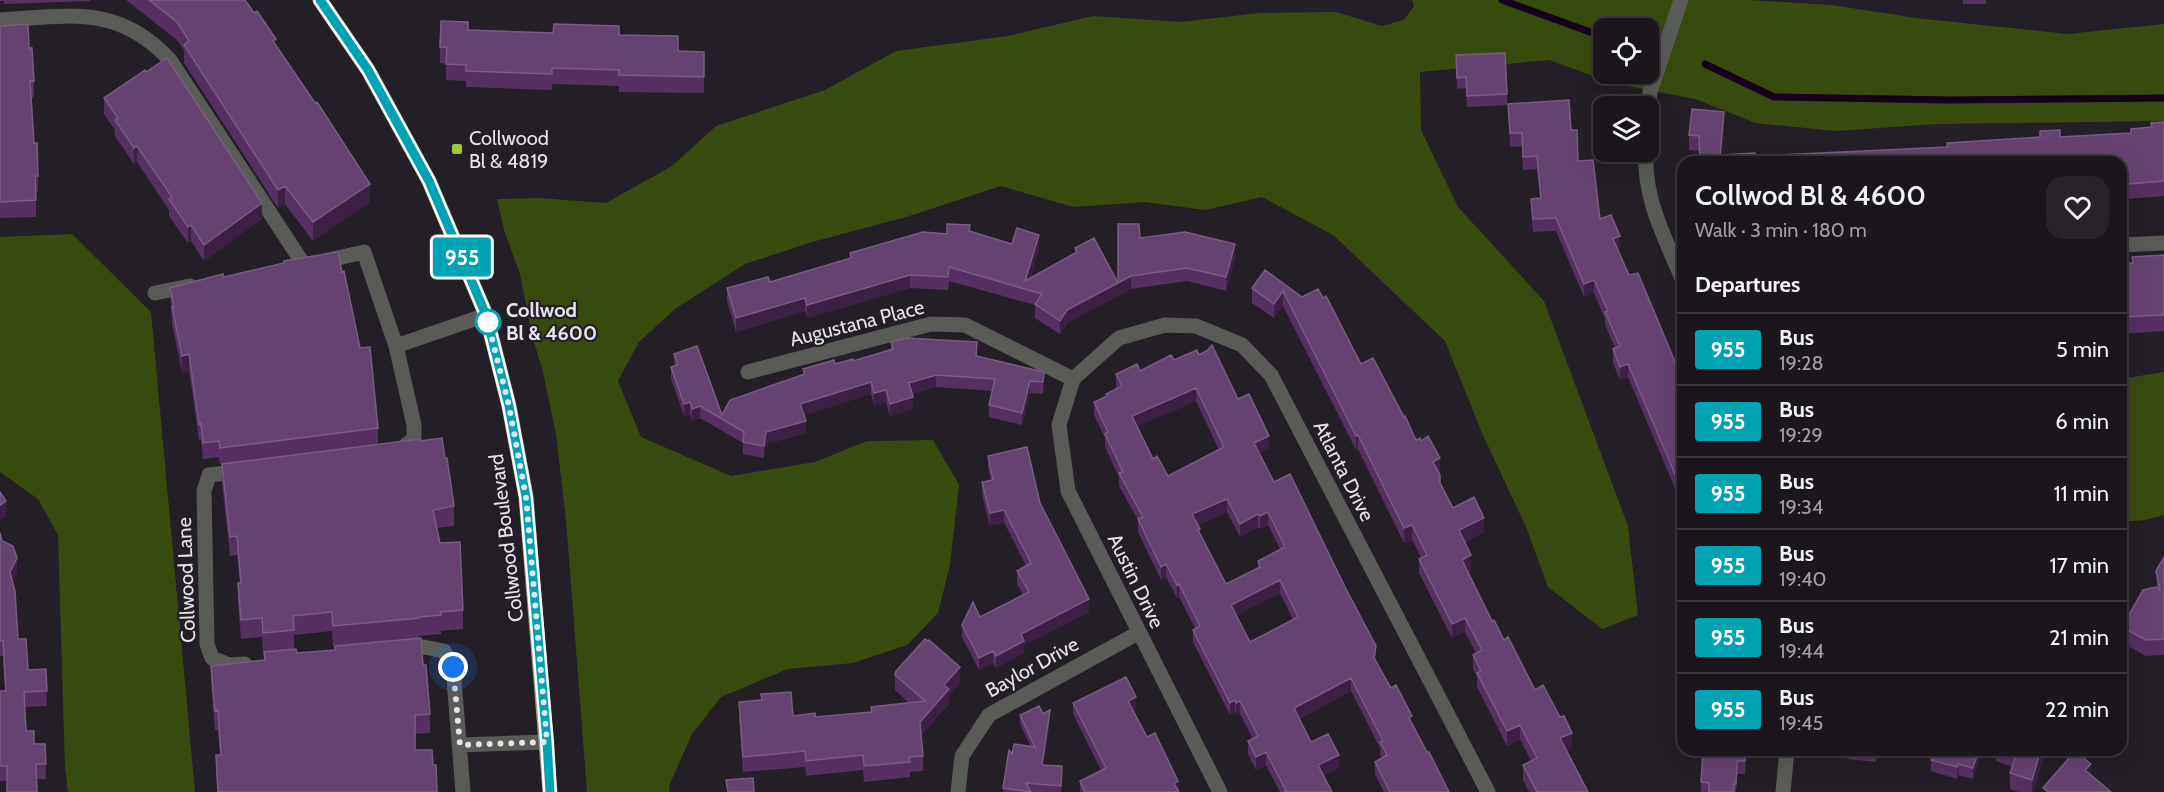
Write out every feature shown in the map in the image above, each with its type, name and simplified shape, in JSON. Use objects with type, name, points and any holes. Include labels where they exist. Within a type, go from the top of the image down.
[{"type":"main road","name":"Collwood Boulevard","points":[[320,0],[368,70],[429,181],[486,315],[509,406],[526,497],[550,792]]},
{"type":"street","points":[[1650,96],[1681,0]]},
{"type":"street","points":[[0,20],[80,15],[119,23],[150,40],[170,60],[298,266],[364,252],[396,346],[414,425],[414,439],[396,452],[385,453]]},
{"type":"street","points":[[1645,162],[1650,200],[1677,266]]},
{"type":"street","points":[[2127,245],[2164,243]]},
{"type":"street","points":[[155,293],[201,284]]},
{"type":"street","points":[[396,346],[486,315]]},
{"type":"street","name":"Augustana Place","points":[[748,372],[931,324],[965,325],[1073,379]]},
{"type":"street","name":"Atlanta Drive","points":[[1073,379],[1119,338],[1165,325],[1196,326],[1242,345],[1271,375],[1488,792]]},
{"type":"street","name":"Austin Drive","points":[[1073,379],[1059,425],[1068,490],[1220,792]]},
{"type":"street","name":"Collwood Lane","points":[[256,469],[209,475],[204,491],[207,644],[212,658],[229,665],[263,662]]},
{"type":"street","name":"Baylor Drive","points":[[958,792],[962,756],[989,715],[1138,633]]},
{"type":"street","points":[[390,650],[424,647],[444,651],[453,667],[464,792]]},
{"type":"street","points":[[460,745],[547,742]]},
{"type":"street","points":[[1783,792],[1786,756]]},
{"type":"green space","points":[[1412,0],[1749,0],[1832,5],[1916,18],[2068,34],[2164,24],[2164,121],[1937,124],[1836,131],[1756,123],[1695,99],[1617,84],[1659,84],[1659,18],[1593,18],[1593,76],[1549,60],[1420,72],[1421,130],[1458,207],[1544,301],[1628,526],[1638,615],[1602,629],[1548,587],[1526,527],[1482,433],[1445,341],[1333,235],[1262,197],[1205,210],[1145,202],[1073,207],[1001,186],[906,217],[812,242],[745,264],[675,309],[639,342],[618,381],[641,437],[731,476],[815,462],[867,441],[933,440],[959,485],[950,565],[938,613],[907,645],[853,663],[788,669],[721,697],[692,734],[669,786],[670,792],[587,792],[566,520],[556,434],[542,368],[532,336],[520,274],[504,230],[497,199],[538,198],[606,203],[672,166],[716,126],[825,90],[896,51],[1008,36],[1093,16],[1181,22],[1259,13],[1336,12],[1382,26],[1404,20],[1414,6]]},
{"type":"green space","points":[[72,234],[151,312],[195,792],[68,792],[65,768],[58,535],[38,499],[0,472],[0,237]]},
{"type":"green space","points":[[2164,372],[2164,515],[2127,522],[2127,378]]},
{"type":"building","points":[[149,0],[245,0],[254,13],[257,11],[276,39],[273,41],[315,103],[317,102],[370,184],[313,222],[285,186],[278,190],[184,45],[189,41],[177,22]]},
{"type":"building","points":[[441,21],[468,22],[468,30],[553,33],[554,24],[619,26],[619,35],[678,36],[678,51],[704,52],[704,77],[619,75],[619,70],[552,68],[552,74],[466,71],[466,65],[446,64],[447,47],[440,47]]},
{"type":"building","points":[[28,24],[34,81],[30,81],[34,143],[37,143],[36,200],[0,202],[0,26]]},
{"type":"building","points":[[1505,53],[1507,94],[1467,96],[1466,77],[1457,78],[1456,55]]},
{"type":"building","points":[[167,58],[262,203],[204,245],[191,225],[188,227],[169,199],[172,197],[137,146],[134,148],[115,120],[118,118],[104,98]]},
{"type":"building","points":[[1569,100],[1571,130],[1577,130],[1578,161],[1593,160],[1600,219],[1611,215],[1620,236],[1613,239],[1629,275],[1638,273],[1677,367],[1677,479],[1628,364],[1620,367],[1613,349],[1620,346],[1594,280],[1584,284],[1556,218],[1533,219],[1531,199],[1541,198],[1537,156],[1523,157],[1522,133],[1510,133],[1508,104]]},
{"type":"building","points":[[1692,109],[1724,112],[1720,155],[1755,153],[1755,156],[1700,156],[1699,136],[1689,135]]},
{"type":"building","points":[[2164,122],[2164,181],[2128,184],[2128,191],[2127,156],[1755,156],[1947,147],[1947,143],[2040,137],[2040,131],[2060,130],[2060,137],[2131,133],[2131,129],[2152,127],[2151,123]]},
{"type":"building","points":[[947,224],[970,225],[969,231],[1012,244],[1017,228],[1039,235],[1025,281],[1077,252],[1075,248],[1094,238],[1118,283],[1067,310],[1060,321],[1035,304],[1042,294],[949,267],[948,277],[910,275],[807,305],[805,298],[736,318],[727,288],[768,277],[770,282],[851,258],[850,253],[923,232],[947,234]]},
{"type":"building","points":[[1118,224],[1139,224],[1140,238],[1185,232],[1235,244],[1226,277],[1187,268],[1131,276],[1118,283]]},
{"type":"building","points":[[338,252],[360,348],[370,347],[378,428],[220,448],[219,441],[203,443],[189,354],[182,356],[170,288],[223,274],[224,277],[284,263],[284,261]]},
{"type":"building","points":[[2164,255],[2164,315],[2127,317],[2127,263],[2133,263],[2132,257]]},
{"type":"building","points":[[1265,270],[1302,297],[1318,289],[1323,298],[1326,296],[1361,364],[1373,358],[1416,440],[1420,438],[1421,441],[1428,436],[1440,458],[1433,462],[1440,475],[1440,483],[1453,508],[1474,497],[1484,518],[1459,530],[1471,555],[1462,560],[1492,621],[1494,620],[1504,640],[1508,637],[1535,690],[1543,685],[1560,717],[1564,716],[1572,733],[1560,738],[1588,792],[1537,792],[1523,765],[1537,758],[1520,725],[1507,731],[1477,673],[1481,671],[1473,655],[1482,650],[1465,618],[1452,624],[1419,559],[1427,555],[1412,525],[1404,528],[1283,291],[1274,304],[1252,288]]},
{"type":"building","points":[[906,338],[977,342],[976,356],[1044,372],[1043,382],[1030,381],[1022,413],[989,405],[995,379],[936,375],[909,383],[913,397],[890,404],[886,390],[874,393],[871,382],[800,404],[806,421],[766,432],[764,446],[743,442],[744,432],[700,406],[692,409],[690,402],[684,404],[671,367],[678,365],[674,354],[697,346],[722,415],[730,400],[805,374],[803,369],[834,360],[835,364],[853,359],[853,361],[893,349],[891,342]]},
{"type":"building","points":[[1212,345],[1238,399],[1249,394],[1269,436],[1254,443],[1274,482],[1290,474],[1376,646],[1374,658],[1391,688],[1396,685],[1412,716],[1409,718],[1449,792],[1390,792],[1375,762],[1387,755],[1380,742],[1383,741],[1351,678],[1294,708],[1311,742],[1328,734],[1339,755],[1318,765],[1332,792],[1284,792],[1286,791],[1266,752],[1256,757],[1248,741],[1258,736],[1240,701],[1236,703],[1235,700],[1230,703],[1193,630],[1200,626],[1179,584],[1177,585],[1166,564],[1161,567],[1138,519],[1143,517],[1119,473],[1123,472],[1105,434],[1108,432],[1094,402],[1122,386],[1116,374],[1137,364],[1140,371],[1171,355],[1174,360],[1197,350],[1199,355]],"holes":[[[1196,388],[1224,447],[1168,476],[1157,456],[1153,459],[1132,416]],[[1227,499],[1240,524],[1258,514],[1260,516],[1268,512],[1285,547],[1258,561],[1260,567],[1226,584],[1192,514]],[[1280,580],[1298,617],[1250,642],[1231,605]]]},
{"type":"building","points":[[442,438],[454,506],[433,510],[440,543],[460,542],[463,610],[440,612],[441,615],[419,618],[333,626],[332,612],[293,616],[294,630],[263,633],[262,618],[241,620],[237,536],[230,537],[222,464]]},
{"type":"building","points":[[1027,447],[1040,503],[1089,599],[1021,634],[1024,641],[996,656],[993,651],[979,658],[962,625],[973,602],[980,617],[1029,592],[1017,571],[1031,563],[1004,510],[990,513],[982,482],[993,480],[988,456]]},
{"type":"building","points":[[0,492],[6,501],[0,505]]},
{"type":"building","points":[[0,533],[2,541],[13,546],[17,558],[10,572],[15,591],[18,639],[26,639],[28,670],[46,669],[47,691],[24,692],[26,731],[34,731],[34,744],[45,744],[46,764],[36,764],[37,792],[7,792],[7,766],[0,766],[0,691],[6,691],[3,641],[0,641]]},
{"type":"building","points":[[2164,557],[2164,639],[2146,640],[2127,630],[2127,618],[2143,590],[2156,587],[2160,590],[2156,571]]},
{"type":"building","points":[[421,638],[430,714],[415,715],[415,750],[432,750],[433,765],[436,765],[437,792],[218,792],[216,755],[221,755],[218,710],[215,711],[211,666],[265,660],[264,652],[296,649],[297,653],[335,650],[335,646]]},
{"type":"building","points":[[925,639],[960,667],[944,685],[949,689],[920,722],[923,756],[909,757],[910,762],[864,766],[863,755],[806,761],[805,751],[743,757],[739,702],[762,700],[761,694],[791,692],[793,716],[815,713],[815,717],[872,712],[871,707],[925,701],[895,675]]},
{"type":"building","points":[[1126,677],[1136,697],[1128,701],[1147,737],[1155,733],[1178,781],[1174,784],[1179,792],[1085,792],[1080,781],[1106,768],[1073,703]]},
{"type":"building","points":[[1039,706],[1043,714],[1050,710],[1042,765],[1062,766],[1061,786],[1026,783],[1031,792],[1003,788],[1009,750],[1012,754],[1014,744],[1035,747],[1020,715]]},
{"type":"building","points":[[1703,756],[1745,756],[1745,761],[1737,761],[1736,784],[1734,784],[1733,792],[1709,792],[1709,783],[1701,782]]},
{"type":"building","points":[[1933,756],[1977,756],[1973,768],[1958,764],[1957,767],[1931,760]]},
{"type":"building","points":[[2016,756],[2039,756],[2032,780],[2010,773]]},
{"type":"building","points":[[2071,756],[2081,756],[2091,764],[2085,770],[2111,792],[2048,792],[2043,788]]},
{"type":"building","points":[[753,778],[754,792],[728,792],[726,780]]},
{"type":"waterway","points":[[1502,0],[1593,33]]},
{"type":"waterway","points":[[1705,64],[1774,97],[1950,100],[2164,98]]},
{"type":"bus line","name":"955","points":[[320,0],[368,70],[429,181],[486,315],[509,406],[526,497],[550,792]]},
{"type":"place","name":"Collwood Bl & 4819","points":[[457,149]]},
{"type":"place","name":"Collwod Bl & 4600","points":[[488,322]]},
{"type":"route","points":[[453,667],[460,745],[547,742],[526,497],[509,406],[486,315],[488,322]]}]
